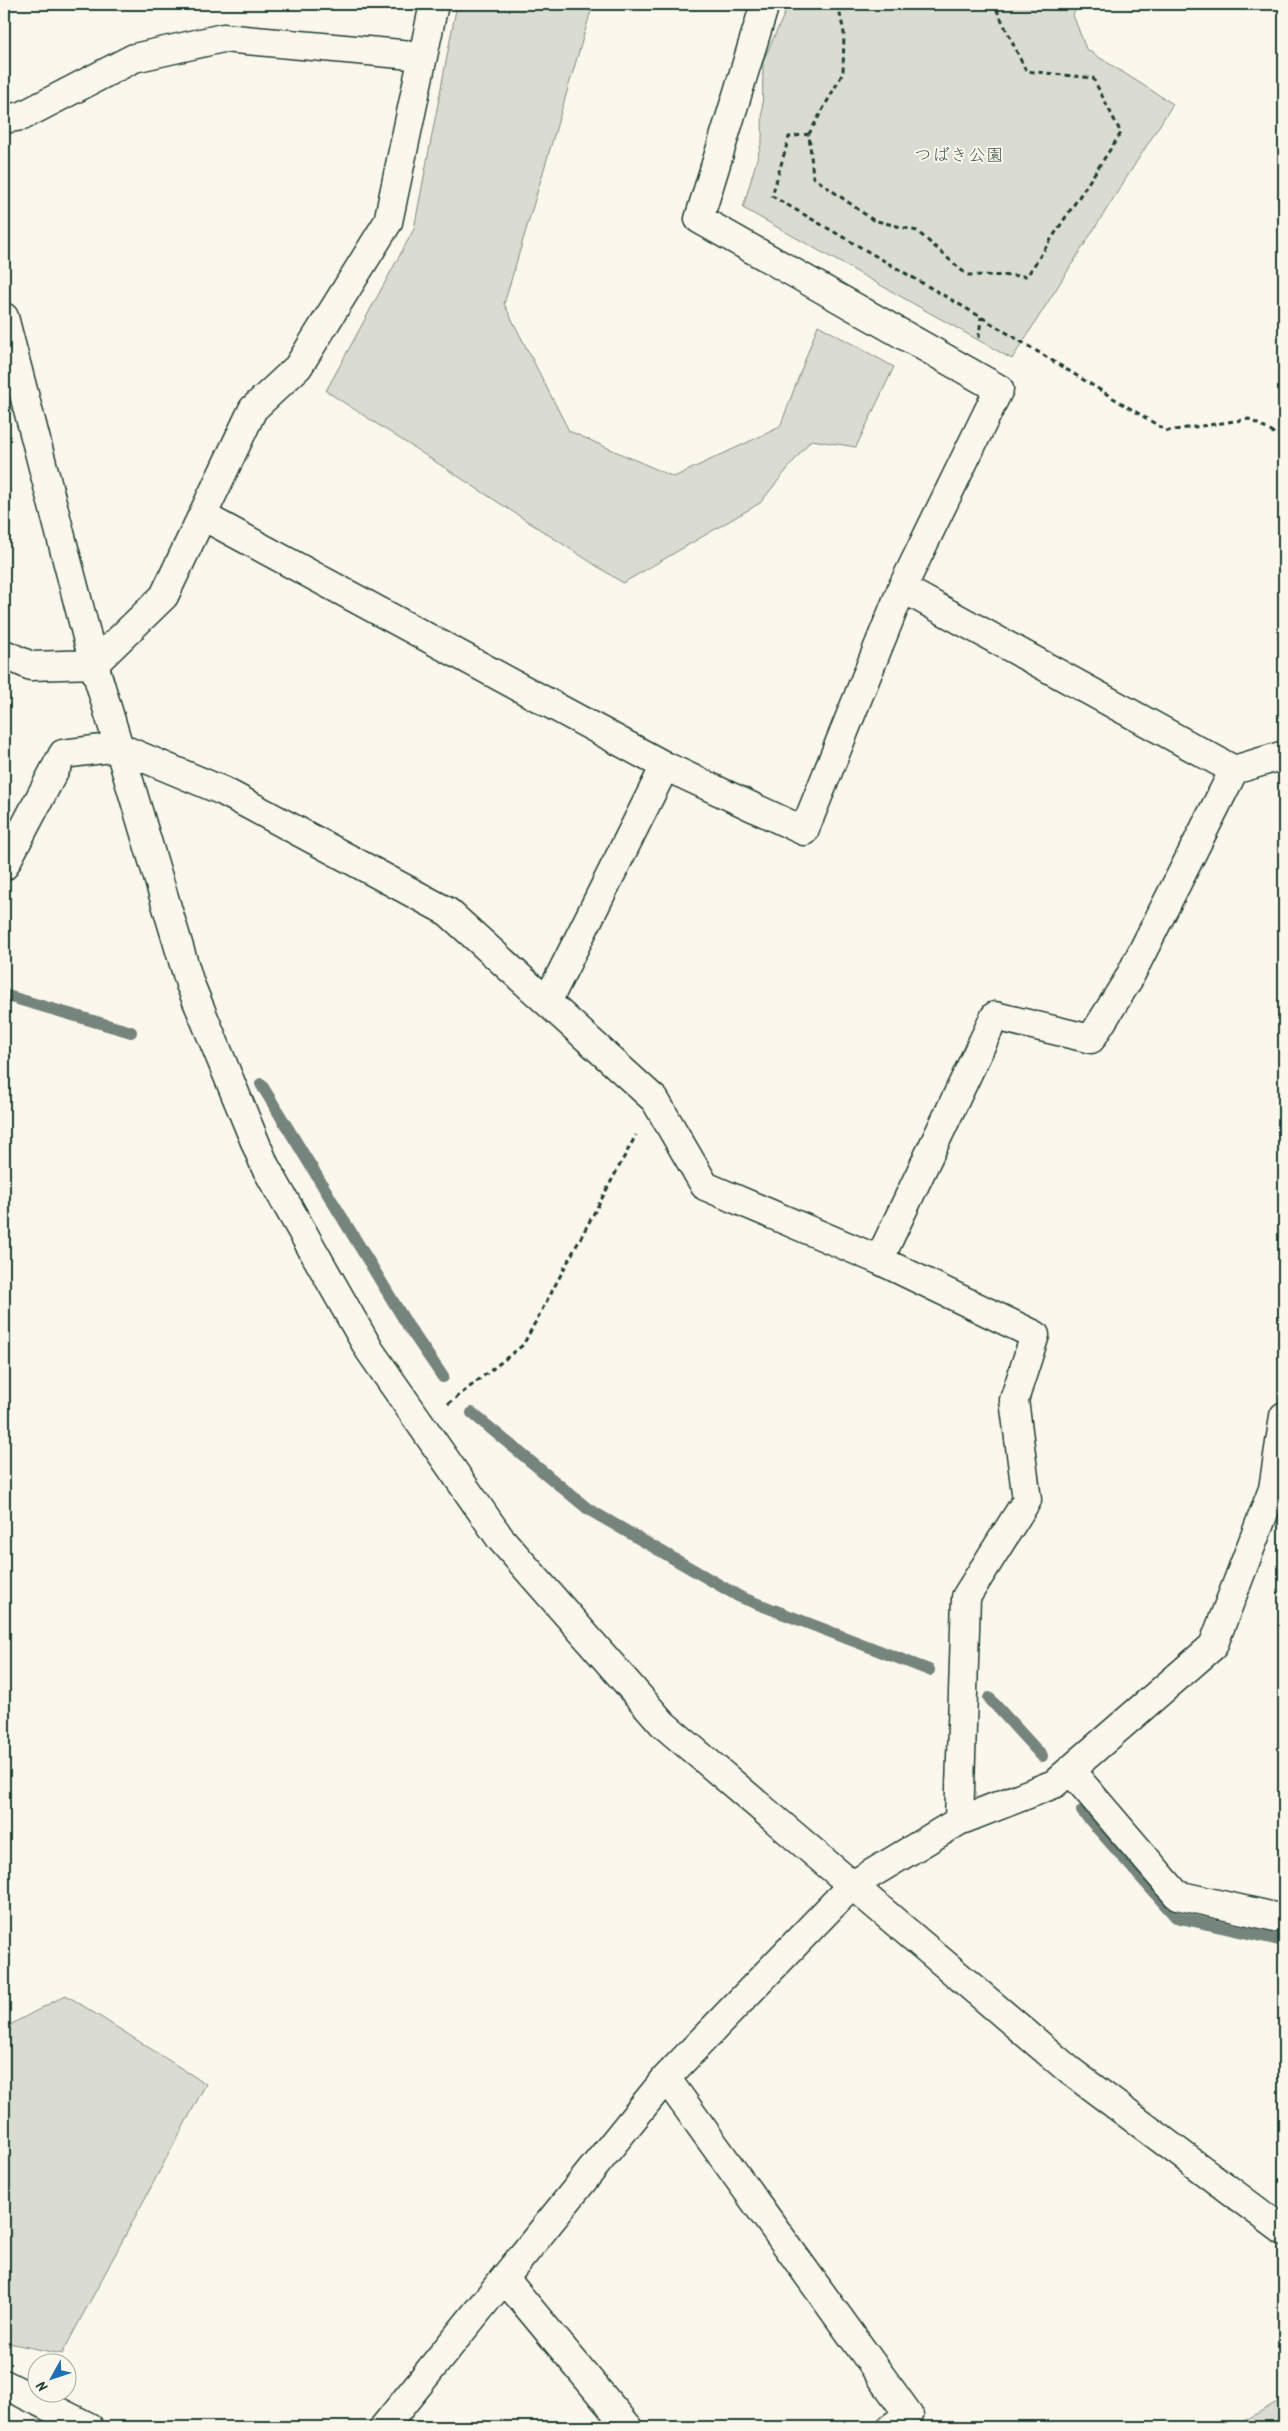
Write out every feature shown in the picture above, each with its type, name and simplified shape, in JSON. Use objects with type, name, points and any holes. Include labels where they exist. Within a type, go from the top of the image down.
[{"type":"street","points":[[4,654],[31,666],[94,664],[164,596],[254,409],[298,367],[388,222],[434,4]]},
{"type":"street","points":[[202,516],[665,766],[804,831],[902,588],[1000,389],[699,219],[765,4]]},
{"type":"street","points":[[4,119],[22,116],[134,58],[222,38],[423,56]]},
{"type":"street","points":[[4,317],[94,664],[190,984],[265,1166],[370,1351],[500,1538],[664,1724],[851,1886],[1069,2070],[1284,2230]]},
{"type":"street","points":[[902,588],[1234,770],[1284,755]]},
{"type":"street","points":[[4,866],[63,754],[118,747],[223,791],[448,912],[655,1100],[705,1186],[879,1260],[1034,1334],[1014,1400],[1027,1500],[966,1597],[959,1821]]},
{"type":"street","points":[[548,1002],[665,766]]},
{"type":"street","points":[[879,1260],[995,1016],[1092,1039],[1128,980],[1234,770]]},
{"type":"street","points":[[384,2427],[666,2078],[851,1886],[959,1821],[1054,1784],[1213,1646],[1273,1489],[1284,1416]]},
{"type":"street","points":[[1070,1770],[1177,1895],[1284,1919]]},
{"type":"street","points":[[666,2078],[910,2415],[892,2427]]},
{"type":"street","points":[[505,2279],[628,2427]]},
{"type":"street","points":[[4,2384],[89,2427]]},
{"type":"path","points":[[838,4],[844,32],[843,73],[809,134],[813,177],[873,220],[917,231],[967,274],[1028,276],[1121,133],[1093,78],[1026,71],[994,4]]},
{"type":"path","points":[[809,134],[789,137],[772,196],[981,316],[1167,431],[1249,419],[1284,439]]},
{"type":"path","points":[[422,1425],[523,1345],[655,1100]]},
{"type":"green space","points":[[457,4],[593,4],[504,304],[569,431],[674,477],[780,427],[818,325],[894,367],[856,447],[811,440],[760,503],[623,583],[326,391],[414,229]]},
{"type":"green space","name":"つばき公園","points":[[789,4],[1078,4],[1073,15],[1086,49],[1173,104],[1012,359],[743,208],[762,141],[763,61]]},
{"type":"green space","points":[[66,1995],[206,2084],[62,2354],[4,2342],[4,2028]]},
{"type":"green space","points":[[1284,2398],[1284,2427],[1234,2427]]},
{"type":"waterway","points":[[4,995],[131,1032]]},
{"type":"waterway","points":[[261,1084],[408,1326],[443,1377]]},
{"type":"waterway","points":[[472,1413],[588,1509],[740,1597],[929,1670]]},
{"type":"waterway","points":[[989,1698],[1042,1756]]},
{"type":"waterway","points":[[1082,1811],[1176,1917],[1284,1941]]}]
